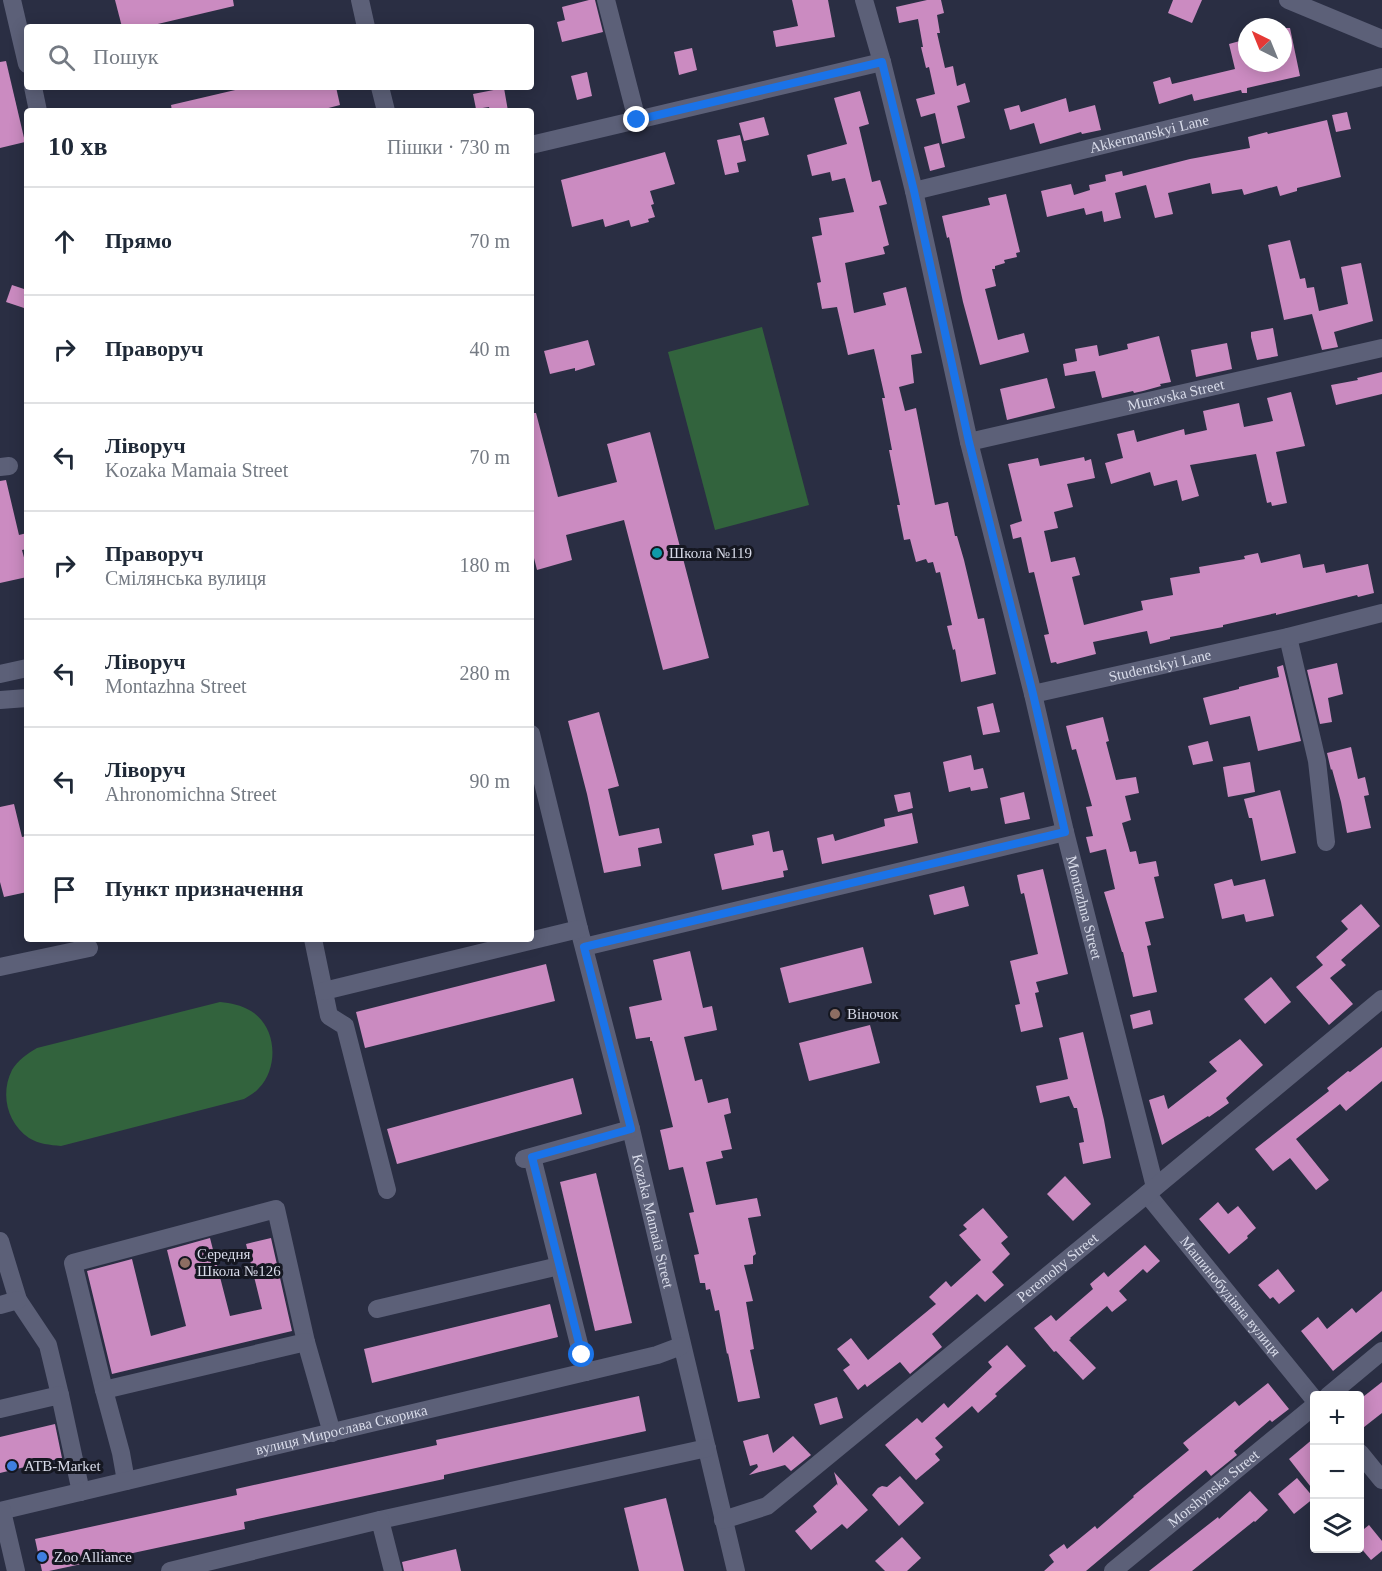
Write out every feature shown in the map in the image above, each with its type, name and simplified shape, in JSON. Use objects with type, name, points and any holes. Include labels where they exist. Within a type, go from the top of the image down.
[{"type":"street","points":[[12,0],[24,50]]},
{"type":"street","points":[[360,0],[365,24]]},
{"type":"street","points":[[606,0],[637,120]]},
{"type":"street","name":"Montazhna Street","points":[[864,0],[914,191],[969,442],[1033,694],[1151,1191]]},
{"type":"street","points":[[1288,0],[1382,39]]},
{"type":"street","points":[[534,144],[882,62]]},
{"type":"street","name":"Akkermanskyi Lane","points":[[914,191],[1382,77]]},
{"type":"street","points":[[34,90],[37,108]]},
{"type":"street","points":[[381,90],[385,108]]},
{"type":"street","name":"Muravska Street","points":[[969,442],[1382,348]]},
{"type":"street","name":"Studentskyi Lane","points":[[1033,694],[1288,637],[1382,613]]},
{"type":"street","points":[[1288,637],[1317,761],[1326,842]]},
{"type":"street","points":[[0,674],[24,669]]},
{"type":"street","points":[[0,700],[24,698]]},
{"type":"street","name":"Kozaka Mamaia Street","points":[[534,758],[540,807],[579,929],[631,1129],[736,1571]]},
{"type":"street","points":[[584,947],[1065,832]]},
{"type":"street","points":[[534,940],[579,929]]},
{"type":"street","points":[[315,942],[329,1016],[345,1026],[387,1190]]},
{"type":"street","points":[[324,991],[526,942]]},
{"type":"street","points":[[0,967],[89,948]]},
{"type":"street","name":"Peremohy Street","points":[[723,1520],[767,1506],[1382,999]]},
{"type":"street","points":[[586,1372],[528,1158],[631,1129]]},
{"type":"street","name":"Машинобудівна вулиця","points":[[1151,1191],[1310,1394]]},
{"type":"street","points":[[126,1481],[73,1263],[276,1209],[306,1342],[332,1432]]},
{"type":"street","points":[[0,1241],[18,1300],[48,1345],[81,1492]]},
{"type":"street","points":[[377,1310],[559,1266]]},
{"type":"street","points":[[0,1305],[18,1300]]},
{"type":"street","points":[[104,1390],[306,1342]]},
{"type":"street","name":"вулиця Мирослава Скорика","points":[[1,1511],[657,1355],[681,1346]]},
{"type":"street","points":[[1333,1391],[1382,1351]]},
{"type":"street","points":[[0,1409],[60,1395]]},
{"type":"street","name":"Morshynska Street","points":[[1113,1571],[1310,1409]]},
{"type":"street","points":[[170,1571],[380,1520],[707,1448]]},
{"type":"street","points":[[1364,1459],[1382,1480]]},
{"type":"street","points":[[1,1511],[16,1571]]},
{"type":"street","points":[[380,1520],[393,1571]]},
{"type":"green space","points":[[762,327],[809,505],[715,530],[668,352]]},
{"type":"green space","points":[[220,1002],[251,1011],[260,1018],[270,1037],[272,1059],[270,1069],[259,1088],[248,1097],[61,1146],[33,1140],[21,1132],[15,1124],[6,1098],[8,1079],[17,1063],[37,1048]]},
{"type":"building","points":[[115,0],[233,0],[234,6],[158,24],[121,24]]},
{"type":"building","points":[[595,0],[603,32],[562,42],[557,22],[565,20],[562,7]]},
{"type":"building","points":[[792,0],[828,0],[835,37],[776,47],[773,31],[798,26]]},
{"type":"building","points":[[927,0],[941,0],[944,13],[937,15],[940,33],[937,33],[945,68],[953,66],[957,86],[965,83],[970,102],[957,106],[965,138],[942,144],[935,113],[921,117],[916,99],[935,94],[929,67],[926,68],[921,47],[923,47],[918,19],[899,23],[896,7]]},
{"type":"building","points":[[1173,0],[1202,0],[1192,23],[1168,13]]},
{"type":"building","points":[[1292,38],[1300,76],[1247,88],[1247,93],[1242,93],[1241,90],[1194,101],[1192,94],[1159,104],[1153,82],[1170,77],[1172,84],[1235,69],[1229,44],[1238,42],[1238,72],[1292,72]]},
{"type":"building","points":[[692,48],[697,70],[679,75],[674,52]]},
{"type":"building","points":[[6,61],[24,142],[0,148],[0,62]]},
{"type":"building","points":[[587,72],[592,96],[577,100],[571,76]]},
{"type":"building","points":[[235,90],[337,90],[340,105],[328,108],[172,108],[171,105]]},
{"type":"building","points":[[504,90],[507,108],[476,108],[473,94]]},
{"type":"building","points":[[860,91],[869,124],[859,127],[872,182],[880,180],[887,204],[879,206],[889,245],[883,247],[885,254],[845,263],[854,313],[886,305],[883,293],[906,287],[922,353],[911,355],[914,383],[899,387],[905,411],[916,408],[935,505],[948,502],[978,619],[984,618],[996,674],[961,682],[955,649],[953,650],[947,626],[952,625],[940,572],[936,573],[933,562],[928,563],[926,559],[916,562],[910,539],[904,540],[897,505],[900,505],[889,450],[892,450],[882,398],[885,398],[874,349],[848,355],[837,307],[822,309],[817,283],[821,282],[812,237],[822,235],[819,218],[854,212],[845,178],[832,181],[830,172],[812,176],[807,155],[847,144],[834,98]]},
{"type":"building","points":[[1066,98],[1069,112],[1095,105],[1101,130],[1082,134],[1081,132],[1040,144],[1034,123],[1010,130],[1004,109],[1019,105],[1021,112]]},
{"type":"building","points":[[1347,112],[1351,129],[1336,132],[1332,115]]},
{"type":"building","points":[[764,117],[769,135],[744,141],[739,123]]},
{"type":"building","points":[[1327,120],[1341,177],[1297,188],[1297,191],[1280,196],[1277,186],[1244,195],[1242,189],[1212,194],[1210,183],[1168,193],[1173,214],[1155,218],[1146,185],[1115,193],[1121,218],[1104,222],[1102,211],[1086,215],[1084,208],[1047,217],[1041,191],[1071,184],[1074,195],[1090,190],[1089,185],[1106,181],[1105,175],[1122,171],[1123,176],[1190,159],[1250,148],[1248,137]]},
{"type":"building","points":[[740,135],[746,161],[737,163],[739,172],[725,175],[717,140]]},
{"type":"building","points":[[939,143],[945,167],[930,171],[924,147]]},
{"type":"building","points":[[665,152],[675,184],[650,191],[655,217],[648,219],[649,222],[631,227],[629,220],[605,227],[603,219],[572,227],[561,180]]},
{"type":"building","points":[[1006,194],[1020,252],[1016,253],[1017,257],[1004,260],[1005,263],[992,269],[996,286],[985,289],[998,340],[1024,333],[1029,352],[980,365],[942,216],[990,205],[988,198]]},
{"type":"building","points":[[1290,240],[1300,279],[1305,278],[1307,288],[1314,287],[1319,311],[1348,304],[1341,267],[1361,263],[1373,321],[1334,332],[1338,347],[1322,350],[1312,314],[1284,320],[1268,245]]},
{"type":"building","points":[[12,285],[24,289],[24,308],[6,302]]},
{"type":"building","points":[[1273,328],[1278,356],[1257,360],[1251,332]]},
{"type":"building","points":[[1159,336],[1171,382],[1143,391],[1102,398],[1095,371],[1065,376],[1063,364],[1077,361],[1075,349],[1097,345],[1099,356],[1128,349],[1127,344]]},
{"type":"building","points":[[588,340],[595,365],[575,371],[575,368],[550,374],[544,351]]},
{"type":"building","points":[[1227,343],[1232,369],[1196,377],[1191,350]]},
{"type":"building","points":[[1382,372],[1382,394],[1336,405],[1331,385],[1358,380],[1357,378]]},
{"type":"building","points":[[1047,378],[1055,408],[1007,420],[1000,389]]},
{"type":"building","points":[[1291,392],[1305,446],[1276,452],[1287,503],[1272,506],[1271,502],[1267,503],[1256,454],[1190,465],[1199,496],[1182,501],[1177,480],[1154,486],[1150,472],[1111,484],[1105,463],[1123,458],[1117,434],[1134,430],[1137,442],[1184,429],[1185,435],[1207,430],[1203,411],[1239,403],[1244,427],[1273,421],[1267,398]]},
{"type":"building","name":"Школа №119","points":[[534,413],[536,413],[558,497],[617,482],[607,444],[650,432],[709,658],[663,670],[624,520],[566,535],[572,560],[537,570],[534,558]]},
{"type":"building","points":[[1084,457],[1085,461],[1091,459],[1095,478],[1067,484],[1073,507],[1054,512],[1058,528],[1044,531],[1051,562],[1075,557],[1080,575],[1072,577],[1084,625],[1143,610],[1141,601],[1173,595],[1170,578],[1200,573],[1199,567],[1245,559],[1244,556],[1258,553],[1261,563],[1300,554],[1303,568],[1324,564],[1326,573],[1368,564],[1374,593],[1170,637],[1170,639],[1150,644],[1147,631],[1093,642],[1096,654],[1057,664],[1056,662],[1051,663],[1044,635],[1049,634],[1034,572],[1029,573],[1021,537],[1013,539],[1010,525],[1022,521],[1008,464],[1038,458],[1040,466]]},
{"type":"building","points":[[6,480],[19,535],[24,534],[24,550],[22,550],[24,578],[0,583],[0,481]]},
{"type":"building","points":[[1337,663],[1343,694],[1328,698],[1332,722],[1320,724],[1307,670]]},
{"type":"building","points":[[1283,665],[1301,741],[1258,751],[1250,716],[1210,725],[1203,698],[1279,677],[1277,667]]},
{"type":"building","points":[[993,703],[1000,732],[983,735],[977,707]]},
{"type":"building","points":[[599,712],[619,786],[608,789],[619,836],[659,828],[662,843],[638,848],[641,866],[604,873],[568,721]]},
{"type":"building","points":[[1103,717],[1109,741],[1106,742],[1116,780],[1136,777],[1139,793],[1125,796],[1131,820],[1122,823],[1130,852],[1136,851],[1139,864],[1156,861],[1159,876],[1154,877],[1164,918],[1145,922],[1151,945],[1147,946],[1157,992],[1133,997],[1123,952],[1104,892],[1115,889],[1106,849],[1090,853],[1086,837],[1093,836],[1086,807],[1092,806],[1076,749],[1072,750],[1066,726]]},
{"type":"building","points":[[1208,741],[1213,761],[1193,765],[1188,746]]},
{"type":"building","points":[[1351,747],[1358,779],[1365,777],[1369,795],[1364,796],[1371,828],[1347,833],[1327,753]]},
{"type":"building","points":[[971,755],[974,770],[983,768],[988,788],[971,791],[970,787],[949,792],[943,762]]},
{"type":"building","points":[[1250,762],[1255,792],[1228,797],[1223,767]]},
{"type":"building","points":[[1280,790],[1296,853],[1261,861],[1252,818],[1249,818],[1244,799]]},
{"type":"building","points":[[910,792],[913,808],[898,812],[894,795]]},
{"type":"building","points":[[1024,792],[1030,819],[1005,824],[1000,798]]},
{"type":"building","points":[[14,804],[22,837],[24,837],[24,893],[4,897],[0,882],[0,807]]},
{"type":"building","points":[[912,813],[918,843],[822,864],[817,838],[833,834],[835,841],[885,826],[884,819]]},
{"type":"building","points":[[769,831],[773,852],[783,850],[788,870],[783,871],[784,877],[722,890],[714,854],[754,845],[752,835]]},
{"type":"building","points":[[1043,869],[1068,974],[1036,982],[1039,992],[1035,993],[1043,1027],[1021,1032],[1015,1005],[1020,1004],[1010,961],[1038,954],[1024,893],[1021,894],[1017,875]]},
{"type":"building","points":[[1232,879],[1234,886],[1265,879],[1274,916],[1246,922],[1244,914],[1222,919],[1214,884]]},
{"type":"building","points":[[964,886],[969,906],[934,915],[929,895]]},
{"type":"building","points":[[1361,904],[1380,926],[1341,960],[1346,965],[1330,978],[1353,1004],[1329,1025],[1296,987],[1323,965],[1316,957],[1348,929],[1341,921]]},
{"type":"building","points":[[863,947],[872,983],[789,1003],[780,968]]},
{"type":"building","points":[[690,951],[703,1008],[712,1006],[717,1030],[684,1037],[695,1081],[702,1079],[708,1103],[728,1098],[731,1113],[724,1115],[732,1149],[721,1151],[723,1158],[706,1162],[716,1205],[757,1198],[761,1216],[748,1218],[756,1254],[753,1256],[753,1264],[744,1265],[753,1301],[746,1302],[754,1349],[750,1350],[760,1398],[738,1402],[719,1310],[715,1311],[710,1289],[706,1290],[705,1283],[700,1283],[694,1255],[699,1254],[689,1213],[694,1212],[683,1167],[669,1170],[660,1130],[673,1127],[652,1041],[650,1037],[636,1039],[629,1007],[662,1000],[653,960]]},
{"type":"building","points":[[546,964],[555,1001],[365,1048],[356,1012]]},
{"type":"building","points":[[1271,977],[1291,1002],[1265,1024],[1244,999]]},
{"type":"building","points":[[1150,1010],[1153,1024],[1133,1029],[1130,1015]]},
{"type":"building","points":[[870,1025],[880,1063],[809,1081],[799,1043]]},
{"type":"building","points":[[1083,1032],[1111,1158],[1083,1164],[1079,1143],[1084,1142],[1077,1108],[1074,1108],[1069,1096],[1040,1103],[1036,1086],[1068,1079],[1059,1038]]},
{"type":"building","points":[[1240,1039],[1263,1065],[1226,1098],[1229,1103],[1162,1145],[1149,1100],[1164,1095],[1168,1109],[1217,1071],[1209,1062]]},
{"type":"building","points":[[1382,1047],[1382,1081],[1346,1111],[1340,1104],[1296,1139],[1329,1180],[1316,1190],[1290,1158],[1273,1171],[1255,1149],[1329,1091],[1327,1088],[1348,1071],[1350,1072]]},
{"type":"building","points":[[573,1078],[582,1114],[397,1164],[387,1129]]},
{"type":"building","points":[[596,1173],[632,1323],[595,1331],[560,1182]]},
{"type":"building","points":[[1065,1176],[1091,1204],[1073,1221],[1047,1194]]},
{"type":"building","points":[[1218,1202],[1228,1214],[1238,1206],[1256,1228],[1229,1254],[1199,1219]]},
{"type":"building","points":[[983,1208],[1008,1237],[1001,1243],[1010,1254],[992,1272],[1004,1285],[985,1302],[977,1294],[932,1334],[942,1347],[910,1374],[900,1362],[867,1387],[865,1384],[858,1390],[843,1370],[850,1365],[837,1349],[851,1338],[868,1360],[936,1304],[929,1297],[946,1281],[951,1287],[981,1260],[959,1235],[967,1229],[963,1225]]},
{"type":"building","points":[[210,1238],[230,1316],[262,1309],[246,1244],[271,1238],[292,1331],[112,1374],[87,1271],[132,1259],[151,1336],[186,1326],[167,1250]]},
{"type":"building","points":[[1145,1245],[1160,1261],[1147,1273],[1143,1269],[1119,1291],[1127,1300],[1112,1312],[1107,1306],[1069,1340],[1096,1368],[1083,1380],[1056,1351],[1054,1352],[1034,1328],[1051,1315],[1056,1321],[1093,1289],[1090,1284],[1104,1272],[1108,1277]]},
{"type":"building","points":[[1278,1269],[1295,1291],[1279,1304],[1273,1297],[1270,1299],[1258,1285]]},
{"type":"building","points":[[1382,1291],[1382,1331],[1333,1371],[1301,1331],[1318,1317],[1327,1329],[1352,1308],[1356,1313]]},
{"type":"building","points":[[550,1304],[558,1337],[372,1383],[364,1349]]},
{"type":"building","points":[[1007,1345],[1026,1366],[978,1413],[972,1406],[935,1438],[943,1447],[935,1454],[940,1460],[916,1480],[885,1445],[917,1418],[922,1423],[944,1403],[948,1408],[992,1367],[988,1362]]},
{"type":"building","points":[[1382,1382],[1382,1413],[1364,1427],[1364,1396]]},
{"type":"building","points":[[1268,1383],[1289,1409],[1272,1422],[1270,1420],[1234,1451],[1237,1455],[1211,1476],[1206,1470],[1086,1571],[1044,1571],[1054,1562],[1049,1555],[1064,1544],[1067,1549],[1095,1526],[1097,1529],[1189,1450],[1183,1443],[1235,1401],[1239,1406]]},
{"type":"building","points":[[639,1396],[646,1431],[444,1475],[444,1479],[244,1522],[245,1529],[42,1571],[35,1539],[237,1495],[236,1489],[437,1445],[436,1440]]},
{"type":"building","points":[[837,1397],[843,1418],[820,1425],[814,1404]]},
{"type":"building","points":[[55,1424],[62,1458],[0,1473],[0,1437]]},
{"type":"building","points":[[768,1434],[773,1453],[793,1436],[811,1455],[791,1471],[785,1465],[749,1475],[758,1467],[757,1464],[750,1466],[743,1441]]},
{"type":"building","points":[[1310,1441],[1310,1486],[1289,1459]]},
{"type":"building","points":[[834,1472],[868,1510],[847,1529],[842,1524],[811,1550],[795,1531],[817,1512],[813,1506],[837,1484],[838,1486]]},
{"type":"building","points":[[900,1476],[924,1503],[899,1526],[872,1495],[878,1488],[887,1487]]},
{"type":"building","points":[[1297,1478],[1310,1493],[1310,1501],[1294,1514],[1278,1494]]},
{"type":"building","points":[[1250,1491],[1268,1510],[1255,1522],[1192,1571],[1149,1571],[1218,1517],[1219,1519]]},
{"type":"building","points":[[666,1498],[684,1571],[639,1571],[624,1508]]},
{"type":"building","points":[[1369,1525],[1382,1541],[1382,1551],[1371,1560],[1364,1552],[1364,1529]]},
{"type":"building","points":[[902,1537],[921,1558],[907,1571],[885,1571],[875,1561]]},
{"type":"building","points":[[456,1549],[461,1571],[404,1571],[402,1562]]},
{"type":"place","name":"Школа №119","points":[[657,553]]},
{"type":"place","name":"Віночок","points":[[835,1014]]},
{"type":"place","name":"Середня Школа №126","points":[[185,1263]]},
{"type":"place","name":"ATB-Market","points":[[12,1466]]},
{"type":"place","name":"Zoo Alliance","points":[[42,1557]]},
{"type":"route","points":[[582,1355],[532,1157],[631,1129],[584,947],[1065,832],[1033,694],[969,442],[914,191],[882,62],[637,120]]}]
